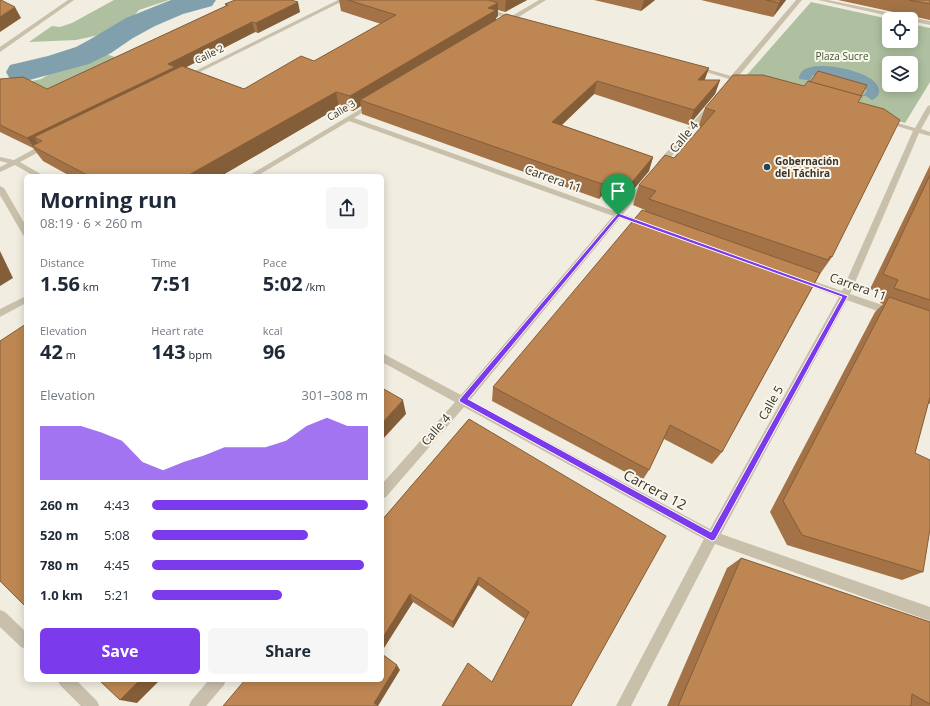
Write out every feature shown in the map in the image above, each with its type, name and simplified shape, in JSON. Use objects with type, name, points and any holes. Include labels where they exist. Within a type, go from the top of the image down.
[{"type":"street","points":[[0,50],[71,0]]},
{"type":"street","name":"Calle 2","points":[[180,80],[342,0]]},
{"type":"street","points":[[507,22],[543,0]]},
{"type":"street","points":[[723,90],[799,0]]},
{"type":"street","points":[[821,0],[882,13]]},
{"type":"street","points":[[478,8],[521,20]]},
{"type":"street","points":[[918,21],[930,24]]},
{"type":"street","points":[[688,66],[748,83]]},
{"type":"street","name":"Calle 3","points":[[255,174],[381,98]]},
{"type":"street","name":"Calle 4","points":[[384,491],[463,400],[713,102]]},
{"type":"street","name":"Calle 5","points":[[624,706],[712,537],[845,296],[930,107]]},
{"type":"street","name":"Carrera 11","points":[[348,118],[655,228]]},
{"type":"street","points":[[879,120],[930,134]]},
{"type":"street","points":[[0,170],[52,143]]},
{"type":"street","points":[[0,159],[14,162],[36,174]]},
{"type":"street","points":[[0,188],[24,230]]},
{"type":"street","name":"Carrera 11","points":[[794,277],[902,316]]},
{"type":"street","points":[[0,313],[24,300]]},
{"type":"street","name":"Carrera 12","points":[[384,358],[712,537],[930,614]]},
{"type":"street","points":[[0,617],[24,640]]},
{"type":"street","points":[[67,682],[92,706]]},
{"type":"street","points":[[196,706],[217,682]]},
{"type":"green space","points":[[114,0],[169,0],[139,10],[129,21],[99,35],[76,40],[29,42],[52,26],[60,27],[72,23]]},
{"type":"green space","name":"Plaza Sucre","points":[[811,2],[882,17],[882,48],[918,48],[918,25],[930,28],[930,82],[905,123],[745,77]]},
{"type":"green space","points":[[103,53],[118,58],[54,99],[0,85],[41,79],[62,67]]},
{"type":"water","points":[[819,66],[846,69],[864,75],[877,84],[879,90],[878,95],[872,100],[866,96],[857,96],[816,85],[807,80],[799,79],[801,72],[804,70]],"holes":[[[813,75],[867,90],[864,95],[810,80]]]},
{"type":"building","points":[[0,0],[15,7],[0,17]]},
{"type":"building","points":[[235,0],[291,0],[298,2],[256,23],[252,22],[168,64],[175,67],[27,138],[0,125],[0,79],[23,77],[47,89],[228,5],[225,4]]},
{"type":"building","points":[[348,0],[489,0],[498,3],[488,8],[496,10],[350,96],[336,92],[191,174],[85,174],[32,146],[42,141],[34,137],[182,66],[244,89],[301,56],[314,61],[396,15]]},
{"type":"building","points":[[766,0],[781,0],[779,3]]},
{"type":"building","points":[[909,0],[930,0],[930,4]]},
{"type":"building","points":[[506,14],[709,68],[698,80],[720,80],[694,110],[597,81],[552,122],[653,157],[628,187],[607,179],[602,184],[360,100]]},
{"type":"building","points":[[818,71],[867,85],[861,96],[810,82]]},
{"type":"building","points":[[733,75],[763,75],[804,86],[808,81],[862,96],[858,102],[884,109],[900,120],[832,257],[830,256],[828,260],[649,199],[656,191],[639,185],[665,155],[674,158],[715,111],[705,108]]},
{"type":"building","points":[[930,175],[930,300],[894,288],[898,280],[883,274]]},
{"type":"building","points":[[642,210],[820,273],[722,452],[670,425],[649,470],[493,387]]},
{"type":"building","points":[[889,297],[930,311],[930,397],[915,453],[930,460],[930,529],[923,572],[802,535],[783,501]]},
{"type":"building","points":[[24,325],[24,605],[0,581],[0,341]]},
{"type":"building","points":[[384,389],[403,400],[384,421]]},
{"type":"building","points":[[469,419],[666,536],[571,706],[442,706],[468,663],[492,682],[529,612],[479,577],[453,622],[410,594],[384,636],[384,518]]},
{"type":"building","points":[[741,558],[930,622],[930,704],[912,694],[911,706],[678,706]]},
{"type":"building","points":[[384,655],[397,665],[374,703],[378,706],[223,706],[243,682],[384,682]]},
{"type":"building","points":[[101,682],[138,682],[120,700]]},
{"type":"waterway","points":[[22,72],[78,57],[100,47],[123,31],[145,20],[173,8],[202,0]]},
{"type":"place","name":"Gobernación del Táchira","points":[[767,167]]},
{"type":"route","points":[[618,215],[845,296],[712,537],[624,490],[463,400],[618,215]]}]
